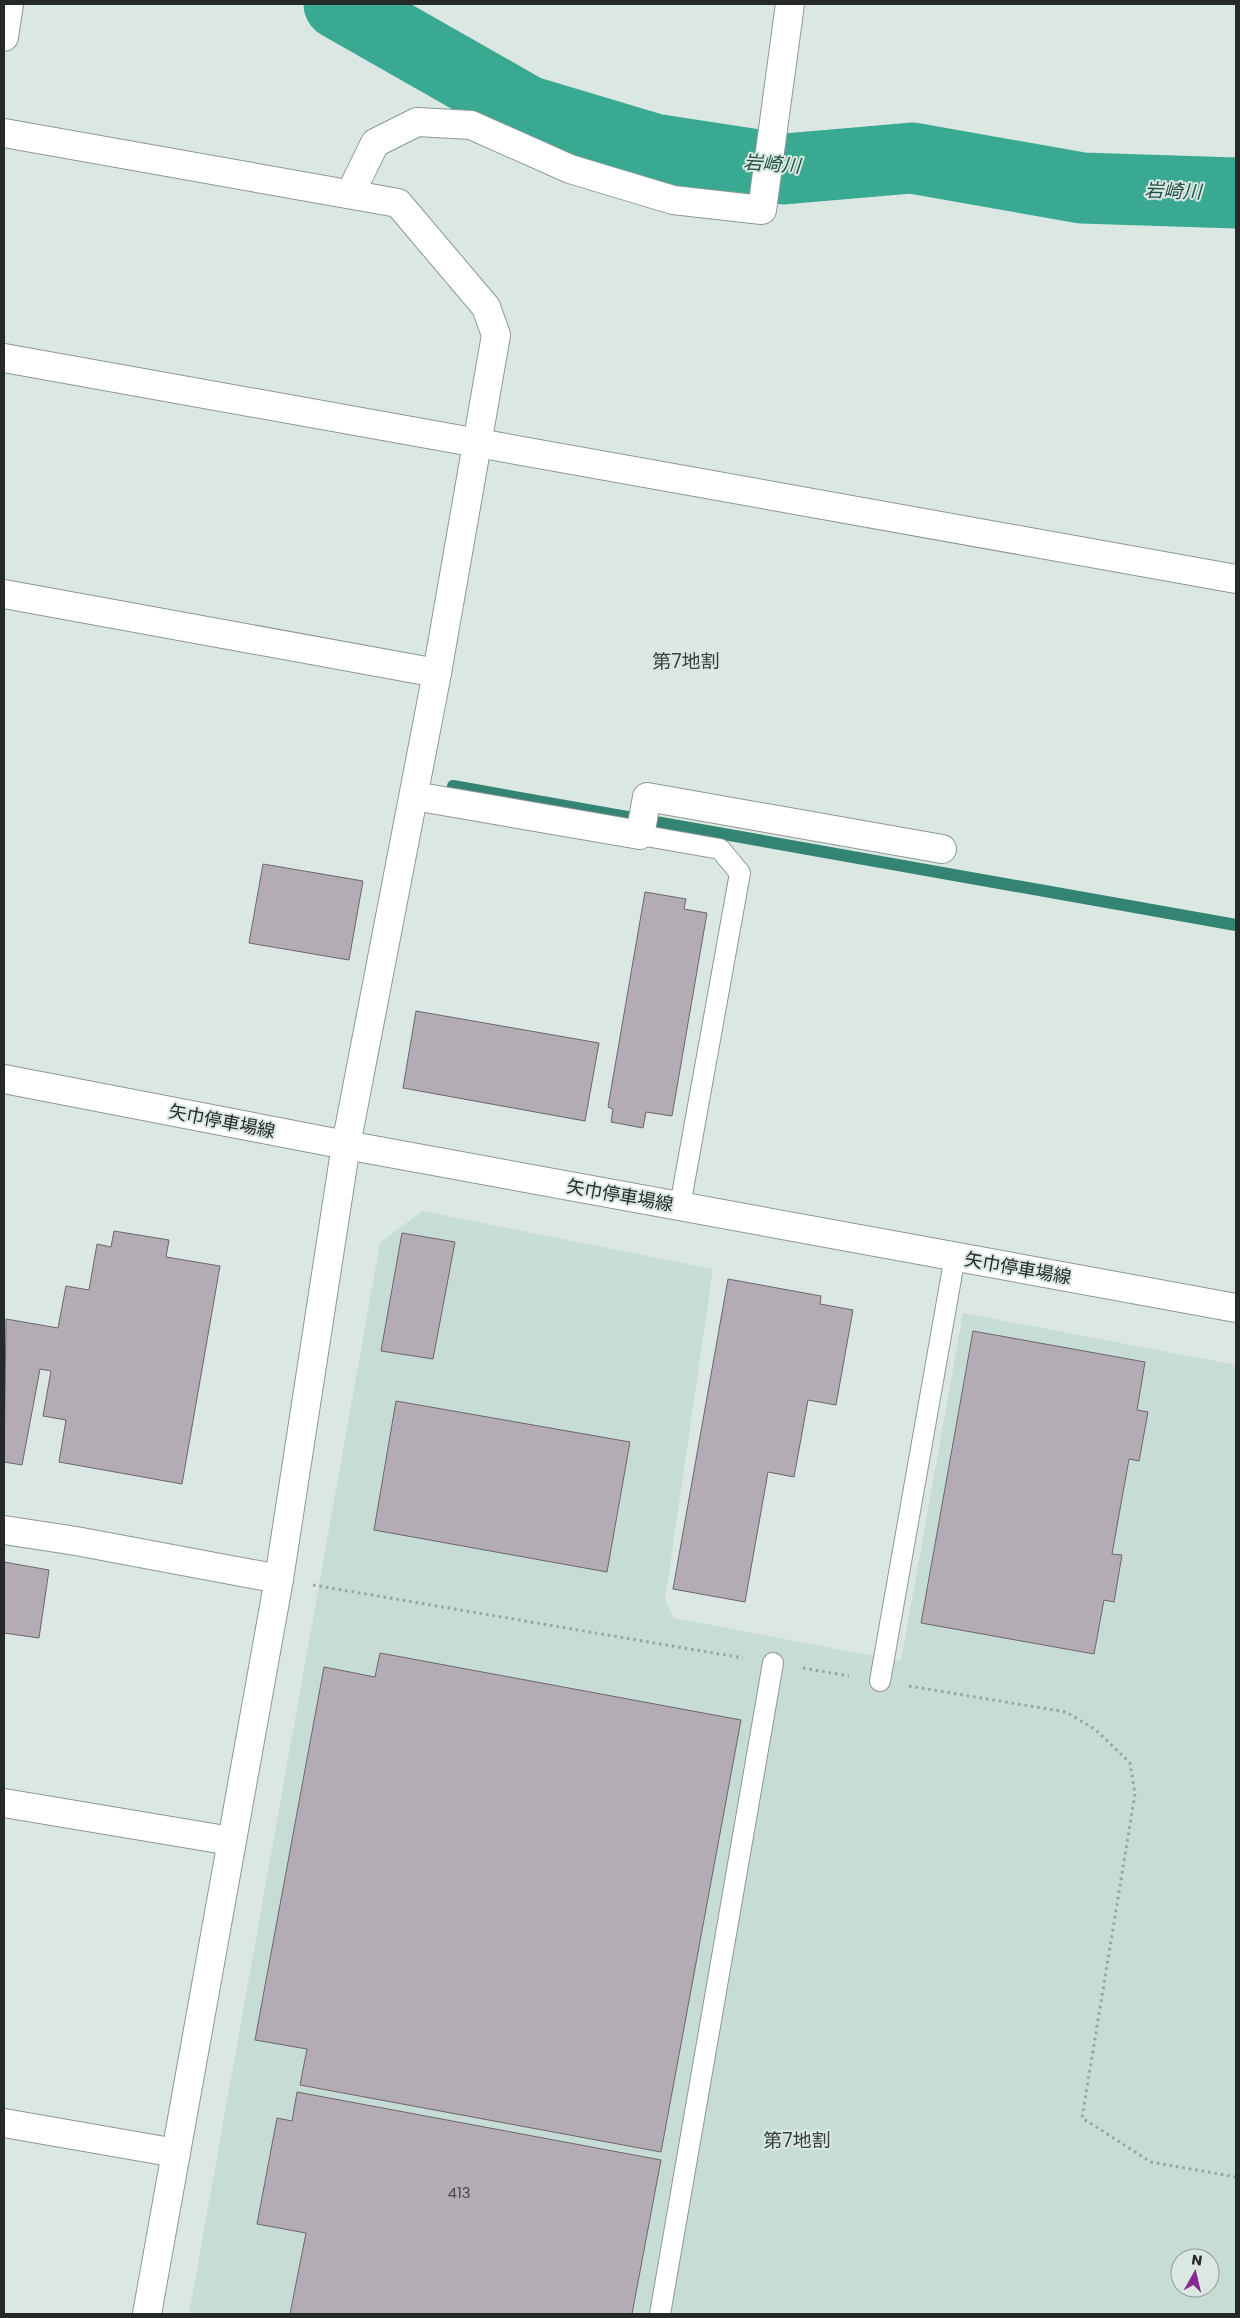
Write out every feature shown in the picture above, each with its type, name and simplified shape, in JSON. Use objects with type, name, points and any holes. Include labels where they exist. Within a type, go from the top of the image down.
[{"type":"street","points":[[4,38],[9,4]]},
{"type":"street","points":[[350,194],[375,142],[417,122],[471,125],[570,168],[673,200],[762,210],[783,43],[790,4]]},
{"type":"street","points":[[4,133],[398,203],[486,307],[496,335],[437,673],[346,1145],[279,1579],[147,2314]]},
{"type":"street","points":[[4,358],[1236,579]]},
{"type":"street","points":[[4,594],[437,673]]},
{"type":"street","points":[[414,796],[642,824],[647,797],[942,849]]},
{"type":"street","name":"矢巾停車場線","points":[[4,1079],[346,1145],[1236,1308]]},
{"type":"street","points":[[4,1530],[76,1541],[279,1579]]},
{"type":"street","points":[[4,1803],[231,1841]]},
{"type":"street","points":[[4,2123],[176,2153]]},
{"type":"lane","points":[[642,824],[720,849],[740,873],[680,1206]]},
{"type":"lane","points":[[880,1681],[955,1256]]},
{"type":"lane","points":[[660,2314],[773,1663]]},
{"type":"path","points":[[279,1579],[1066,1712],[1096,1730],[1130,1763],[1135,1794],[1082,2118],[1151,2162],[1236,2177]]},
{"type":"shaded area","points":[[422,1211],[713,1269],[665,1600],[674,1618],[901,1661],[963,1313],[1236,1365],[1236,2314],[189,2314],[380,1243]]},
{"type":"building","points":[[263,864],[363,881],[349,960],[249,943]]},
{"type":"building","points":[[645,892],[686,899],[684,909],[707,913],[672,1116],[646,1112],[643,1128],[611,1122],[613,1109],[608,1107]]},
{"type":"building","points":[[416,1011],[599,1043],[585,1121],[403,1088]]},
{"type":"building","points":[[114,1231],[169,1240],[166,1257],[220,1266],[182,1484],[59,1462],[66,1420],[43,1416],[51,1371],[40,1369],[22,1465],[4,1462],[6,1319],[58,1328],[66,1286],[89,1290],[97,1244],[111,1247]]},
{"type":"building","points":[[402,1233],[455,1242],[433,1359],[381,1351]]},
{"type":"building","points":[[728,1279],[821,1296],[820,1304],[853,1310],[836,1405],[808,1400],[794,1477],[768,1472],[745,1602],[673,1589]]},
{"type":"building","points":[[973,1331],[1145,1362],[1137,1410],[1148,1412],[1139,1461],[1129,1459],[1112,1554],[1122,1555],[1114,1602],[1104,1600],[1094,1654],[921,1623]]},
{"type":"building","points":[[396,1401],[630,1442],[607,1572],[374,1530]]},
{"type":"building","points":[[4,1562],[49,1570],[39,1638],[4,1633]]},
{"type":"building","points":[[380,1653],[741,1720],[661,2152],[300,2085],[307,2049],[255,2040],[324,1667],[375,1677]]},
{"type":"building","points":[[297,2092],[661,2160],[632,2314],[290,2314],[306,2233],[257,2224],[277,2118],[292,2121]]},
{"type":"waterway","name":"岩崎川","points":[[339,4],[527,111],[654,149],[784,169],[912,158],[1082,188],[1236,193]]},
{"type":"waterway","points":[[453,786],[1236,925]]},
{"type":"district","name":"第7地割","points":[[686,661]]},
{"type":"district","name":"第7地割","points":[[797,2140]]}]
